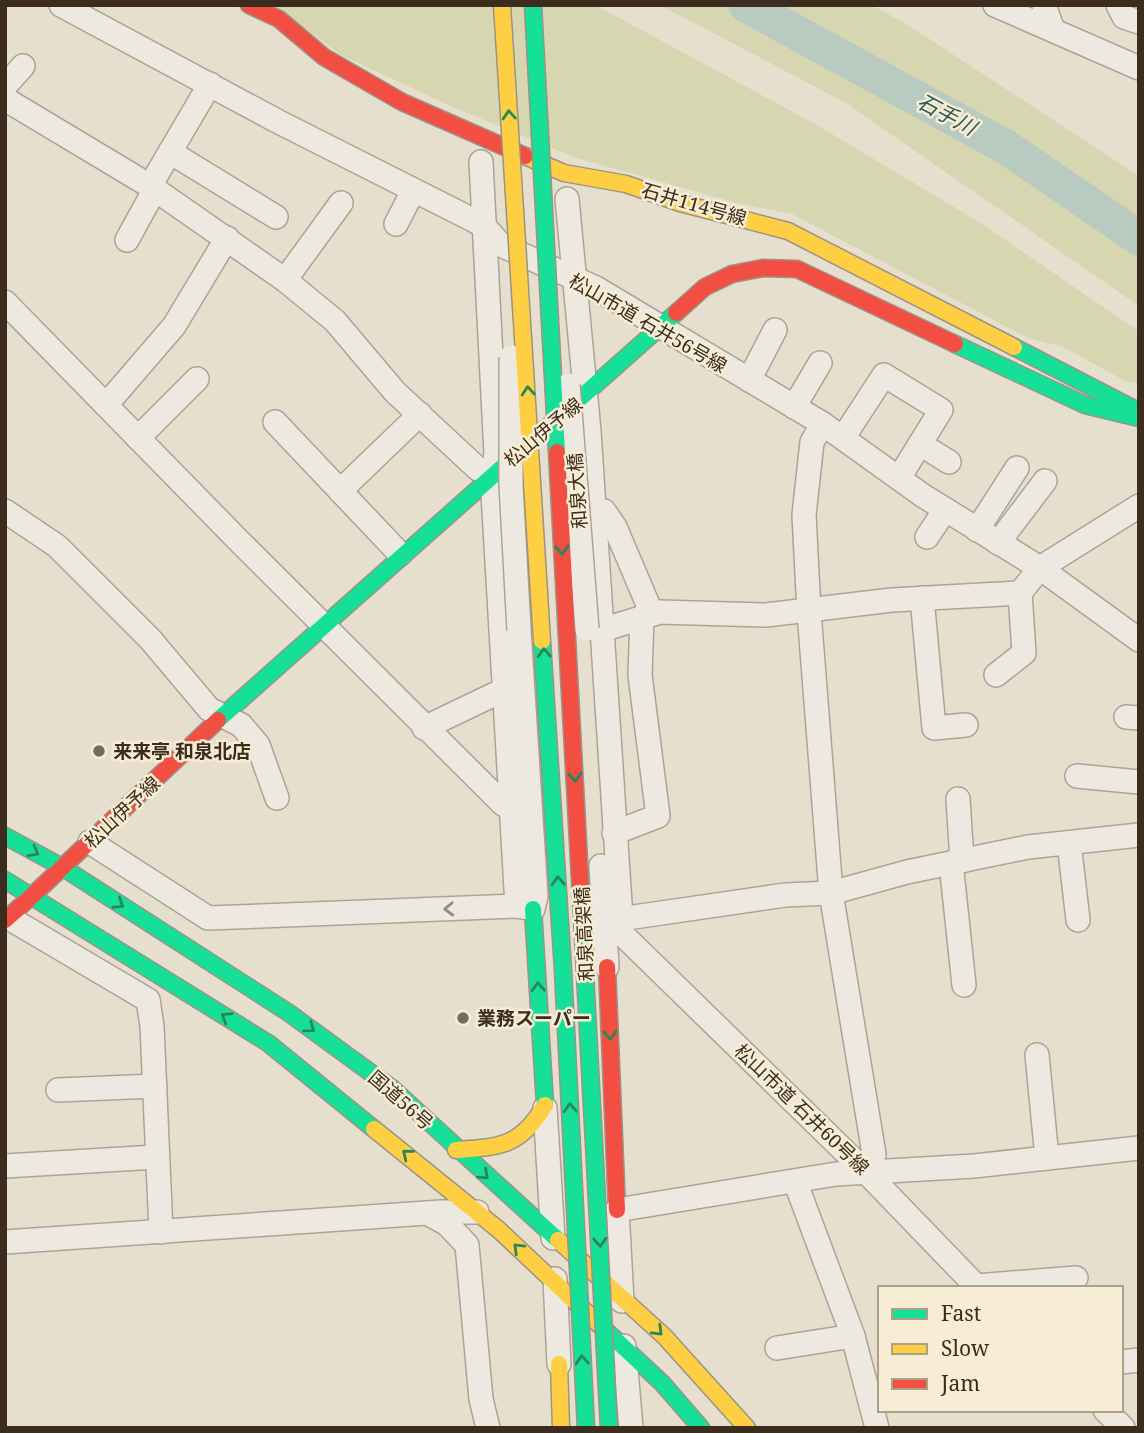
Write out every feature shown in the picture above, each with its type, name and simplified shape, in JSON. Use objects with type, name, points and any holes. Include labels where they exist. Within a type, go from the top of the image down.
[{"type":"main road","name":"石井114号線","points":[[249,5],[279,19],[324,57],[402,102],[564,173],[626,184],[680,203],[788,231],[1139,411]]},
{"type":"main road","points":[[502,5],[517,228]]},
{"type":"main road","name":"和泉大橋","points":[[533,5],[558,482]]},
{"type":"main road","name":"和泉高架橋","points":[[517,228],[534,484],[586,1428]]},
{"type":"main road","name":"松山伊予線","points":[[7,919],[400,554],[584,397],[709,285],[742,268],[768,266],[797,269],[1085,405],[1139,418]]},
{"type":"main road","name":"和泉高架橋","points":[[558,482],[609,1428]]},
{"type":"main road","name":"国道56号","points":[[5,836],[62,867],[289,1013],[393,1089],[456,1150],[664,1336],[747,1428]]},
{"type":"main road","name":"国道56号","points":[[5,880],[268,1043],[479,1212],[624,1347],[701,1428]]},
{"type":"main road","points":[[456,1150],[511,1145],[530,1131],[545,1104],[525,908]]},
{"type":"main road","points":[[607,967],[617,1210]]},
{"type":"main road","points":[[559,1364],[562,1428]]},
{"type":"street","name":"松山市道 石井56号線","points":[[61,5],[484,226],[501,245],[596,288],[658,328],[823,425],[945,510],[1040,568],[1139,640]]},
{"type":"street","points":[[995,5],[1139,68]]},
{"type":"street","points":[[1044,5],[1053,30]]},
{"type":"street","points":[[1118,5],[1124,17],[1139,22]]},
{"type":"street","points":[[5,86],[23,66]]},
{"type":"street","points":[[127,240],[170,152],[209,84]]},
{"type":"street","points":[[5,99],[152,187],[285,280],[335,321],[395,392],[478,469],[492,476]]},
{"type":"street","points":[[170,152],[276,217]]},
{"type":"street","points":[[481,162],[496,454],[492,476],[499,610],[511,803],[525,908]]},
{"type":"street","name":"和泉大橋","points":[[544,187],[555,232],[595,629]]},
{"type":"street","points":[[396,224],[413,191]]},
{"type":"street","points":[[567,199],[601,603],[595,629],[607,967]]},
{"type":"street","points":[[285,280],[341,203]]},
{"type":"street","points":[[90,842],[208,918],[525,908],[536,896],[511,485],[509,283],[517,228]]},
{"type":"street","points":[[106,405],[174,326],[228,238]]},
{"type":"street","points":[[5,302],[424,728],[503,804],[511,803]]},
{"type":"street","points":[[748,380],[775,330]]},
{"type":"street","points":[[794,407],[820,363]]},
{"type":"street","points":[[843,438],[884,375],[942,410],[899,478]]},
{"type":"street","points":[[138,438],[197,379]]},
{"type":"street","points":[[340,491],[420,414]]},
{"type":"street","points":[[275,422],[400,554]]},
{"type":"street","points":[[823,425],[811,442],[805,502],[809,612],[831,893],[874,1154],[868,1174]]},
{"type":"street","points":[[920,444],[949,462]]},
{"type":"street","points":[[977,530],[1017,468]]},
{"type":"street","points":[[998,543],[1045,481]]},
{"type":"street","points":[[996,674],[1024,653],[1020,593],[1040,568],[1139,506]]},
{"type":"street","points":[[927,537],[945,510]]},
{"type":"street","points":[[5,511],[57,546],[150,639],[209,709],[241,725],[258,745],[277,798]]},
{"type":"street","points":[[594,512],[604,512],[615,527],[647,615],[643,702],[658,816],[625,832],[614,833]]},
{"type":"street","points":[[595,629],[647,615],[682,610],[756,615],[809,612],[922,598],[1020,593]]},
{"type":"street","points":[[922,598],[934,728],[966,724]]},
{"type":"street","points":[[499,610],[601,603]]},
{"type":"street","points":[[595,629],[607,713],[621,927],[785,895],[831,893],[957,862],[1069,843],[1139,835]]},
{"type":"street","points":[[424,728],[495,694],[505,693]]},
{"type":"street","points":[[607,713],[643,702]]},
{"type":"street","points":[[1077,776],[1139,782]]},
{"type":"street","points":[[958,799],[957,862],[964,985]]},
{"type":"street","points":[[1069,843],[1078,920]]},
{"type":"street","points":[[7,919],[148,1000],[152,1026],[161,1232]]},
{"type":"street","name":"松山市道 石井60号線","points":[[621,927],[976,1286]]},
{"type":"street","points":[[1037,1055],[1047,1158]]},
{"type":"street","points":[[58,1090],[155,1086]]},
{"type":"street","points":[[545,1104],[559,1364]]},
{"type":"street","points":[[631,1428],[617,1210],[835,1174],[868,1174],[1139,1148]]},
{"type":"street","points":[[5,1167],[156,1157]]},
{"type":"street","points":[[438,1179],[455,1211],[461,1239]]},
{"type":"street","points":[[795,1181],[853,1336],[877,1428]]},
{"type":"street","points":[[5,1242],[455,1211],[479,1212]]},
{"type":"street","points":[[427,1213],[467,1245],[481,1399],[488,1428]]},
{"type":"street","points":[[988,1286],[1076,1278]]},
{"type":"street","points":[[777,1348],[853,1336]]},
{"type":"street","points":[[1107,1412],[1123,1428]]},
{"type":"green space","points":[[274,5],[595,5],[817,125],[979,222],[1139,331],[1139,384],[1125,381],[1063,347],[1028,338],[792,214],[737,203],[577,158],[455,108],[341,55]]},
{"type":"green space","points":[[660,5],[872,5],[911,27],[1139,176],[1139,306],[846,103]]},
{"type":"waterway","name":"石手川","points":[[746,5],[1006,147],[1139,238]]},
{"type":"traffic: fast","points":[[533,5],[538,98]]},
{"type":"traffic: fast","points":[[538,98],[557,452]]},
{"type":"traffic: fast","points":[[218,720],[676,313]]},
{"type":"traffic: fast","points":[[955,344],[1085,405],[1139,418]]},
{"type":"traffic: fast","points":[[1014,347],[1138,411]]},
{"type":"traffic: fast","points":[[542,641],[563,970],[586,1428]]},
{"type":"traffic: fast","points":[[5,836],[62,867],[289,1013],[393,1089],[558,1240]]},
{"type":"traffic: fast","points":[[5,880],[268,1043],[374,1129]]},
{"type":"traffic: fast","points":[[533,909],[545,1105]]},
{"type":"traffic: fast","points":[[582,917],[609,1428]]},
{"type":"traffic: fast","points":[[604,1329],[662,1383],[701,1428]]},
{"type":"traffic: slow","points":[[502,5],[507,83]]},
{"type":"traffic: slow","points":[[507,83],[542,641]]},
{"type":"traffic: slow","points":[[525,156],[564,173],[626,184],[680,203],[788,231],[1014,347]]},
{"type":"traffic: slow","points":[[456,1150],[508,1142],[527,1129],[545,1105]]},
{"type":"traffic: slow","points":[[374,1129],[499,1230],[604,1329]]},
{"type":"traffic: slow","points":[[558,1240],[664,1336],[747,1428]]},
{"type":"traffic: slow","points":[[559,1364],[561,1428]]},
{"type":"traffic: jam","points":[[249,5],[279,19],[324,57],[402,102],[525,156]]},
{"type":"traffic: jam","points":[[676,313],[705,287],[732,274],[763,268],[797,269],[955,344]]},
{"type":"traffic: jam","points":[[557,452],[582,917]]},
{"type":"traffic: jam","points":[[33,895],[218,720]]},
{"type":"traffic: jam","points":[[5,920],[33,895]]},
{"type":"traffic: jam","points":[[607,967],[617,1210]]},
{"type":"place","name":"来来亭 和泉北店","points":[[99,751]]},
{"type":"place","name":"業務スーパー","points":[[463,1018]]}]
